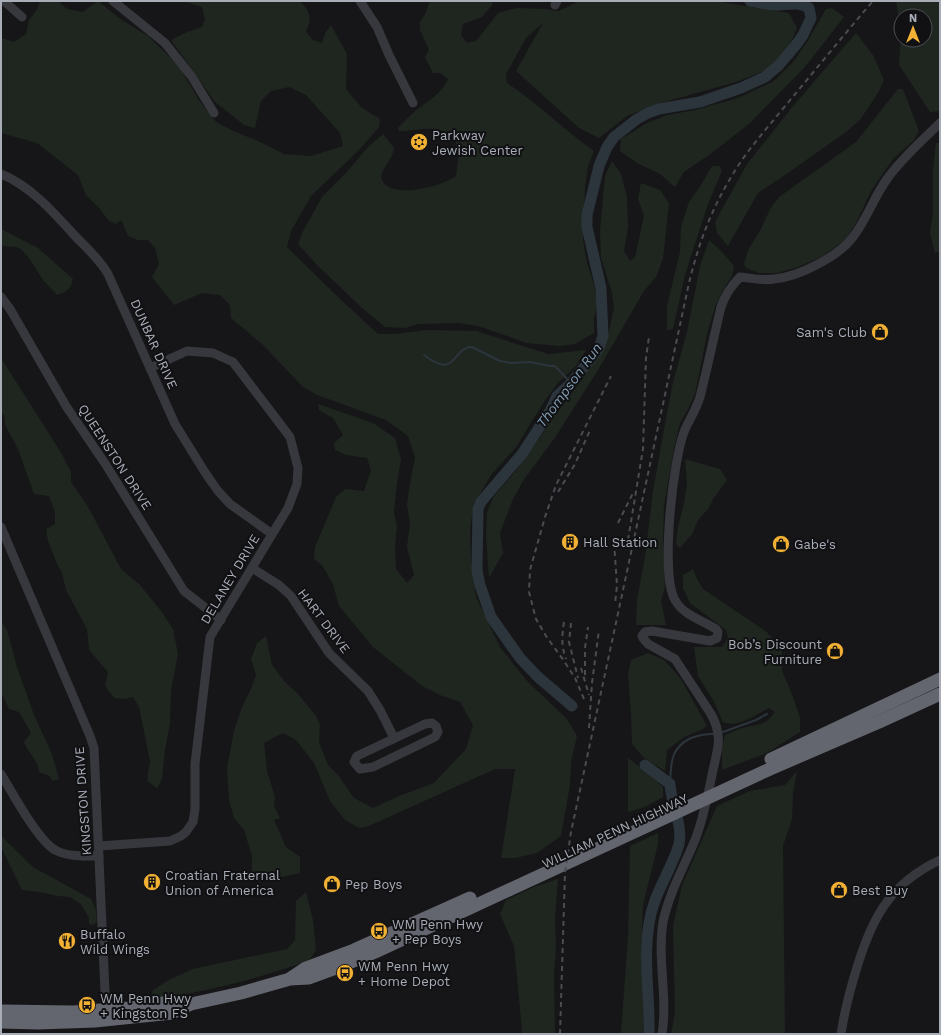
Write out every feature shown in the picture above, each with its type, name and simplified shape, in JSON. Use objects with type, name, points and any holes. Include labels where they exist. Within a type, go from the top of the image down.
[{"type":"highway","name":"WILLIAM PENN HIGHWAY","points":[[1,1022],[58,1023],[171,1002],[190,1004],[241,993],[290,979],[306,968],[470,903],[787,756],[940,679]]},
{"type":"highway","name":"WILLIAM PENN HIGHWAY","points":[[787,756],[873,725],[940,694]]},
{"type":"highway","name":"WILLIAM PENN HIGHWAY","points":[[1,1011],[106,1015]]},
{"type":"street","points":[[4,1],[22,17]]},
{"type":"street","points":[[113,1],[165,42],[192,77],[214,113]]},
{"type":"street","points":[[360,1],[377,27],[413,103]]},
{"type":"street","points":[[662,1034],[664,1004],[661,941],[664,921],[671,896],[704,812],[719,733],[711,714],[679,664],[672,656],[648,644],[642,636],[645,632],[652,631],[710,641],[717,638],[718,635],[716,629],[683,610],[675,602],[672,595],[669,570],[669,535],[675,468],[680,444],[699,401],[721,307],[731,287],[740,277],[773,280],[813,266],[843,247],[857,231],[890,174],[940,123]]},
{"type":"street","name":"DUNBAR DRIVE","points":[[1,174],[30,191],[55,214],[102,264],[108,274],[175,424],[218,492],[230,504],[272,534]]},
{"type":"street","name":"QUEENSTON DRIVE","points":[[1,297],[10,309],[66,406],[106,465],[184,591],[221,620]]},
{"type":"street","name":"DELANEY DRIVE","points":[[99,846],[170,841],[181,836],[193,822],[196,809],[195,764],[210,637],[288,508],[297,484],[298,468],[290,437],[232,362],[213,353],[187,351],[150,368]]},
{"type":"street","name":"KINGSTON DRIVE","points":[[1,527],[92,742],[95,762],[106,1015]]},
{"type":"street","name":"HART DRIVE","points":[[252,568],[279,585],[291,596],[329,653],[368,691],[380,710],[394,738]]},
{"type":"street","points":[[432,723],[436,726],[438,732],[435,737],[373,767],[360,769],[354,762],[357,756],[394,738],[425,724],[432,723]]},
{"type":"street","points":[[1,774],[41,837],[50,847],[71,855],[99,856]]},
{"type":"street","points":[[841,1034],[850,993],[862,951],[876,918],[891,897],[905,882],[940,860]]},
{"type":"shaded area","points":[[40,1],[58,1],[67,9],[83,12],[98,1],[119,18],[148,36],[178,65],[199,100],[216,122],[284,154],[311,156],[343,146],[340,133],[306,95],[289,87],[271,91],[261,101],[255,128],[244,125],[215,102],[171,40],[202,27],[205,19],[202,7],[183,1],[300,1],[308,12],[310,19],[306,32],[313,40],[322,43],[325,33],[331,25],[347,54],[346,89],[362,108],[380,119],[379,127],[358,151],[311,196],[291,231],[287,247],[378,334],[396,334],[426,330],[476,331],[548,354],[586,350],[576,366],[558,383],[546,399],[517,446],[491,475],[474,504],[470,528],[471,559],[476,597],[500,647],[527,681],[567,719],[577,736],[571,762],[570,785],[561,836],[537,853],[515,858],[501,858],[515,769],[495,769],[369,826],[359,828],[345,820],[330,801],[314,763],[296,740],[283,733],[264,743],[267,771],[275,797],[274,806],[280,818],[274,820],[286,847],[300,857],[300,873],[258,882],[252,874],[252,856],[244,830],[234,818],[229,800],[227,768],[234,731],[242,707],[256,675],[251,659],[257,643],[266,636],[272,665],[285,682],[298,694],[316,716],[320,725],[319,742],[328,765],[338,775],[354,798],[373,808],[399,796],[434,783],[466,749],[473,725],[460,702],[440,695],[422,686],[373,647],[339,606],[333,584],[322,565],[314,559],[315,547],[336,497],[345,489],[364,491],[371,470],[367,458],[346,455],[335,450],[334,443],[343,435],[333,418],[319,410],[318,404],[373,423],[395,438],[401,460],[394,512],[397,527],[395,546],[396,569],[407,583],[414,575],[407,547],[410,523],[407,505],[415,457],[408,436],[386,420],[317,395],[303,387],[262,344],[231,318],[230,305],[220,295],[202,293],[174,305],[152,277],[159,264],[155,248],[148,240],[138,240],[128,236],[121,220],[116,224],[109,221],[86,195],[78,175],[37,143],[1,133],[1,38],[14,42],[26,34],[29,20],[37,10]]},
{"type":"shaded area","points":[[430,1],[491,1],[493,4],[482,17],[463,24],[461,35],[467,43],[476,41],[498,13],[517,8],[559,11],[579,1],[716,1],[789,13],[797,28],[789,47],[767,70],[736,82],[657,104],[627,116],[599,138],[579,128],[516,71],[543,23],[526,38],[506,74],[507,83],[594,151],[588,166],[585,187],[583,240],[587,263],[595,288],[597,306],[594,319],[594,333],[575,344],[560,346],[527,343],[478,326],[457,323],[418,324],[405,328],[385,327],[361,307],[317,265],[298,244],[303,231],[322,197],[346,173],[367,148],[383,134],[394,148],[392,156],[381,177],[386,185],[401,190],[421,189],[442,183],[456,176],[459,152],[454,137],[440,130],[434,129],[399,131],[398,128],[412,114],[438,93],[448,79],[440,73],[433,73],[425,57],[429,50],[420,30],[420,22]]},
{"type":"shaded area","points":[[896,1],[940,1],[940,111],[930,112],[899,65],[900,48],[933,48],[933,8],[897,8]]},
{"type":"shaded area","points":[[832,8],[844,17],[805,67],[749,124],[684,172],[675,187],[660,174],[637,163],[620,151],[621,139],[645,124],[667,115],[695,110],[738,98],[774,81],[794,61],[826,9]]},
{"type":"shaded area","points":[[856,33],[873,55],[884,80],[878,93],[860,120],[846,132],[758,193],[728,246],[717,233],[715,222],[747,164],[794,105]]},
{"type":"shaded area","points":[[898,89],[903,89],[919,131],[913,141],[893,159],[871,191],[856,223],[846,239],[823,256],[798,267],[777,273],[759,273],[746,268],[744,264],[748,250],[761,229],[770,209],[779,197],[856,142]]},
{"type":"shaded area","points":[[936,143],[939,143],[940,149],[940,251],[935,253],[930,233],[933,213],[933,170]]},
{"type":"shaded area","points":[[612,161],[621,174],[627,197],[628,227],[624,251],[630,261],[635,257],[644,216],[638,199],[641,183],[660,190],[669,203],[663,259],[656,277],[644,291],[598,370],[556,436],[523,481],[513,499],[500,533],[503,553],[489,578],[486,535],[487,512],[494,496],[514,473],[541,436],[557,409],[575,389],[605,345],[614,307],[612,293],[601,258],[600,231],[605,176]]},
{"type":"shaded area","points":[[712,166],[719,166],[722,170],[707,207],[685,275],[673,329],[667,330],[667,306],[680,252],[681,227],[689,202]]},
{"type":"shaded area","points":[[1,229],[38,248],[73,279],[69,288],[57,295],[43,280],[22,250],[17,247],[1,246]]},
{"type":"shaded area","points":[[709,240],[734,266],[732,276],[715,307],[707,334],[695,394],[680,423],[674,448],[664,506],[663,537],[665,587],[661,601],[666,625],[636,625],[637,600],[645,557],[653,491],[665,424],[673,382],[687,332],[700,266]]},
{"type":"shaded area","points":[[1,358],[60,451],[71,472],[71,482],[87,505],[121,569],[140,585],[161,611],[173,629],[178,654],[171,690],[170,724],[165,749],[162,779],[157,788],[147,781],[150,761],[139,707],[133,697],[124,699],[114,698],[105,686],[108,672],[89,650],[87,629],[66,590],[62,573],[48,541],[46,529],[55,524],[55,512],[49,496],[34,494],[18,449],[5,425],[4,415],[1,412]]},
{"type":"shaded area","points":[[685,459],[720,469],[727,480],[713,499],[709,508],[698,520],[692,534],[680,548],[676,544],[687,484]]},
{"type":"shaded area","points":[[693,569],[703,589],[767,632],[782,651],[782,671],[800,718],[800,732],[767,753],[722,770],[722,748],[725,735],[761,724],[768,720],[775,712],[769,708],[740,722],[723,722],[713,700],[698,676],[694,647],[722,647],[728,638],[726,630],[690,603],[683,588],[683,575]]},
{"type":"shaded area","points":[[1,621],[7,630],[17,667],[34,715],[52,754],[59,779],[52,781],[50,776],[39,772],[35,760],[24,742],[31,733],[19,712],[9,709],[1,692]]},
{"type":"shaded area","points":[[648,653],[664,660],[681,679],[707,726],[684,737],[667,750],[665,771],[643,757],[632,744],[628,674],[631,660]]},
{"type":"shaded area","points":[[628,758],[663,787],[663,797],[645,807],[628,812]]},
{"type":"shaded area","points":[[797,771],[793,794],[792,819],[783,846],[785,1034],[671,1034],[675,1012],[673,926],[682,885],[717,806],[750,791],[785,785]]},
{"type":"shaded area","points":[[658,833],[658,844],[643,905],[641,963],[644,1001],[643,1034],[621,1034],[628,937],[630,846]]},
{"type":"shaded area","points":[[1,836],[33,867],[91,899],[96,910],[97,922],[93,925],[89,924],[89,918],[81,904],[70,897],[22,890],[2,849]]},
{"type":"shaded area","points":[[558,879],[555,919],[555,1034],[521,1034],[522,1030],[514,946],[500,914],[506,900],[534,887]]},
{"type":"shaded area","points":[[306,892],[313,920],[316,950],[309,961],[251,979],[213,988],[173,996],[153,999],[150,998],[153,990],[169,980],[193,969],[287,949],[295,940],[296,901]]},
{"type":"waterway","name":"Thompson Run","points":[[572,706],[538,677],[520,658],[491,617],[480,585],[477,571],[478,509],[481,502],[522,454],[550,411],[557,396],[571,383],[599,348],[603,336],[601,288],[587,227],[587,215],[599,166],[607,147],[614,137],[637,119],[648,113],[659,109],[700,102],[741,88],[765,77],[779,65],[796,45],[803,35],[811,18],[809,8],[805,6],[792,4],[772,5],[750,1]]},
{"type":"waterway","points":[[424,355],[443,365],[449,364],[453,361],[465,348],[472,347],[500,361],[511,363],[530,362],[555,366],[571,383]]},
{"type":"waterway","points":[[723,732],[756,720],[767,714]]},
{"type":"waterway","points":[[670,784],[673,757],[679,747],[691,738],[713,734]]},
{"type":"waterway","name":"Thompson Run","points":[[645,765],[670,784],[680,836],[676,853],[660,888],[650,916],[647,938],[649,1034]]},
{"type":"railway","points":[[560,1034],[565,873],[571,832],[696,256],[716,204],[741,161],[873,1]]},
{"type":"railway","points":[[628,540],[643,449],[646,358],[649,337]]},
{"type":"railway","points":[[584,699],[575,678],[536,619],[529,592],[530,570],[556,485],[611,376]]},
{"type":"railway","points":[[558,492],[575,464],[591,428]]},
{"type":"railway","points":[[618,523],[633,493]]},
{"type":"railway","points":[[614,542],[617,585],[615,604]]},
{"type":"railway","points":[[564,622],[562,640],[566,659]]},
{"type":"railway","points":[[571,623],[569,642],[578,678]]},
{"type":"railway","points":[[585,675],[585,648],[588,627]]},
{"type":"railway","points":[[589,728],[592,683],[599,630]]},
{"type":"railway","points":[[581,668],[589,695]]},
{"type":"place","name":"Parkway Jewish Center","points":[[419,142]]},
{"type":"place","name":"Sam's Club","points":[[880,332]]},
{"type":"place","name":"Hall Station","points":[[570,542]]},
{"type":"place","name":"Gabe's","points":[[781,544]]},
{"type":"place","name":"Bob’s Discount Furniture","points":[[835,651]]},
{"type":"place","name":"Croatian Fraternal Union of America","points":[[152,882]]},
{"type":"place","name":"Pep Boys","points":[[332,884]]},
{"type":"place","name":"Best Buy","points":[[839,890]]},
{"type":"place","name":"WM Penn Hwy + Pep Boys","points":[[379,931]]},
{"type":"place","name":"Buffalo Wild Wings","points":[[67,941]]},
{"type":"place","name":"WM Penn Hwy + Home Depot","points":[[345,973]]},
{"type":"place","name":"WM Penn Hwy + Kingston FS","points":[[87,1005]]}]
